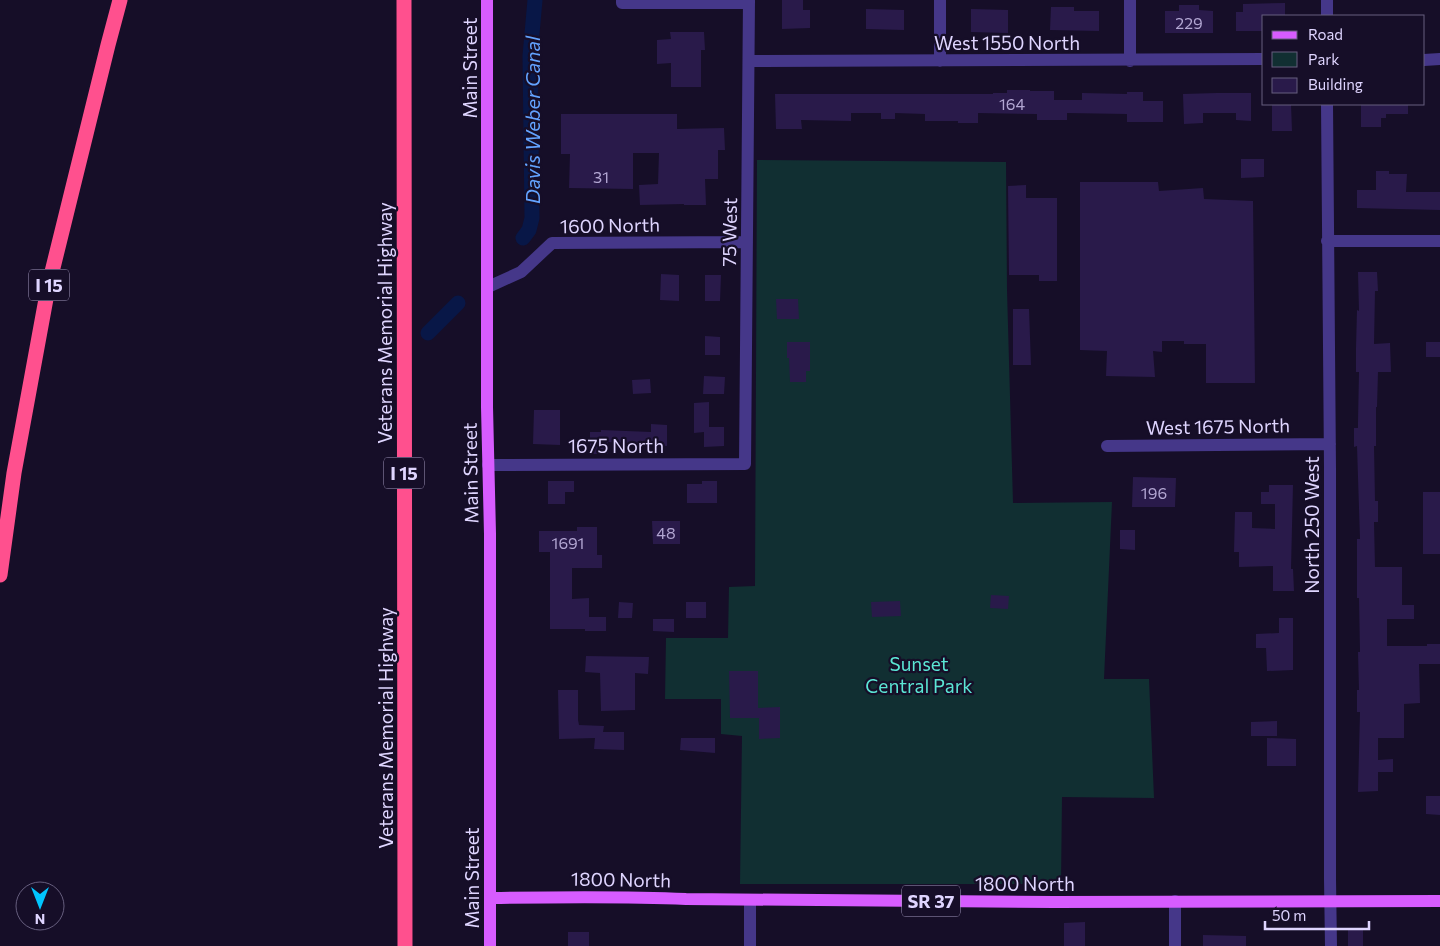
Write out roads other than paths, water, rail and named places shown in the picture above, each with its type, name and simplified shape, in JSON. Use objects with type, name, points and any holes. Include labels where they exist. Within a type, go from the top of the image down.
[{"type":"highway","name":"I 15","points":[[0,575],[14,473],[48,288],[120,0]]},
{"type":"highway","name":"Veterans Memorial Highway","points":[[404,0],[405,946]]},
{"type":"main road","name":"Main Street","points":[[487,0],[490,946]]},
{"type":"main road","name":"1800 North","points":[[491,898],[599,897],[1044,902],[1440,901]]},
{"type":"street","points":[[940,0],[940,60]]},
{"type":"street","points":[[1130,0],[1130,60]]},
{"type":"street","points":[[1327,0],[1327,15]]},
{"type":"street","points":[[622,2],[749,1]]},
{"type":"street","name":"75 West","points":[[744,464],[750,60],[749,1]]},
{"type":"street","name":"West 1550 North","points":[[750,60],[1262,60]]},
{"type":"street","points":[[1425,60],[1440,60]]},
{"type":"street","name":"North 250 West","points":[[1327,105],[1331,946]]},
{"type":"street","points":[[1327,241],[1440,241]]},
{"type":"street","name":"1600 North","points":[[488,287],[521,272],[552,243],[747,242]]},
{"type":"street","name":"West 1675 North","points":[[1107,446],[1330,444]]},
{"type":"street","name":"1675 North","points":[[488,465],[744,464]]},
{"type":"street","points":[[750,900],[750,946]]},
{"type":"street","points":[[1175,902],[1176,946]]},
{"type":"waterway","name":"Davis Weber Canal","points":[[523,238],[529,230],[532,218],[530,56],[535,0]]},
{"type":"waterway","points":[[428,333],[458,303]]},
{"type":"park label","name":"Sunset Central Park","points":[[919,674]]}]
